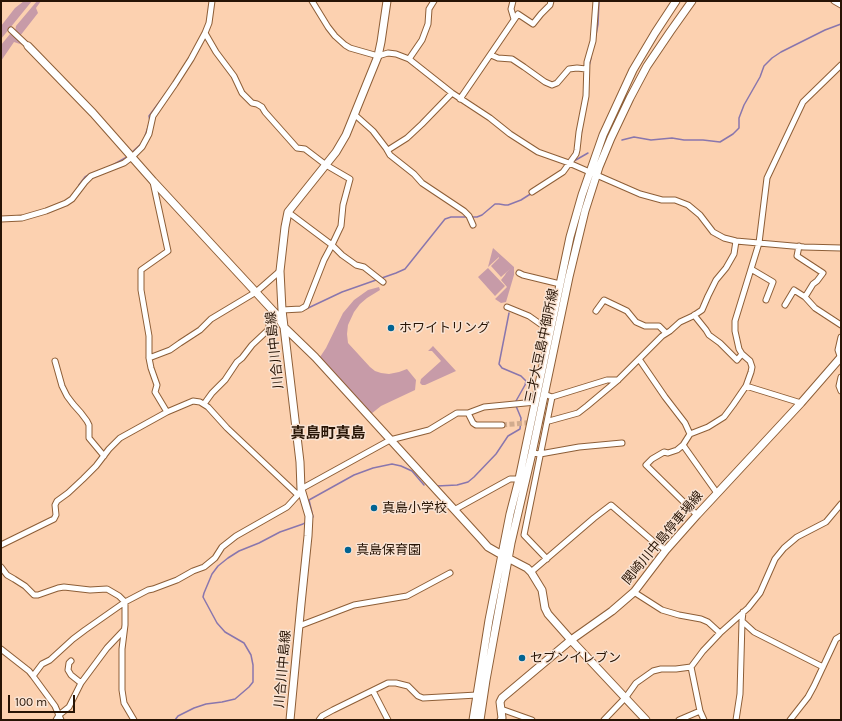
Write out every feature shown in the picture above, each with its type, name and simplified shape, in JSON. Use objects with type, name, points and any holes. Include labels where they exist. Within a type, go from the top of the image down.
[{"type":"main road","name":"川合川中島線","points":[[290,720],[309,516],[300,492],[300,462],[284,327],[279,312],[280,271],[285,227],[288,212],[326,165],[346,135],[378,56],[387,1]]},
{"type":"main road","name":"三才大豆島中御所線","points":[[473,720],[489,620],[505,557],[536,453],[544,394],[569,277],[594,174],[592,164],[603,134],[633,70],[676,1]]},
{"type":"main road","name":"三才大豆島中御所線","points":[[480,720],[505,557],[510,514],[536,402],[570,237],[582,195],[599,167],[630,98],[647,66],[692,1]]},
{"type":"main road","points":[[28,46],[93,113],[153,181],[256,292],[279,312]]},
{"type":"main road","points":[[284,327],[315,357],[488,547],[527,568],[531,572],[542,590],[545,608],[548,614],[646,720]]},
{"type":"main road","name":"関崎川中島停車場線","points":[[501,720],[500,702],[502,698],[571,640],[612,611],[634,592],[666,550],[697,515],[841,359]]},
{"type":"street","points":[[1,219],[22,218],[66,203],[72,199],[84,182],[91,176],[124,163],[142,147],[149,134],[153,116],[191,59],[205,33],[209,23],[212,1]]},
{"type":"street","points":[[312,1],[334,36],[345,45],[350,48],[378,56],[388,53],[396,54],[409,59],[460,99],[538,152],[569,163],[640,194],[662,200],[675,200],[688,205],[700,215],[713,232],[724,238],[736,241],[841,248]]},
{"type":"street","points":[[409,59],[422,40],[428,24],[429,9],[434,1]]},
{"type":"street","points":[[513,1],[511,9],[514,19]]},
{"type":"street","points":[[460,99],[518,14],[534,24],[550,5],[551,1]]},
{"type":"street","points":[[532,192],[563,172],[576,154],[586,96],[586,69],[593,41],[596,1]]},
{"type":"street","points":[[834,1],[841,5]]},
{"type":"street","points":[[11,30],[28,46]]},
{"type":"street","points":[[204,404],[212,393],[225,380],[237,362],[268,330],[271,317],[279,312],[301,309],[306,306],[324,260],[342,226],[343,205],[350,179],[326,165],[305,149],[297,148],[262,107],[252,103],[246,98],[234,76],[216,52],[205,33]]},
{"type":"street","points":[[491,54],[498,58],[512,59],[545,82],[552,84],[557,83],[569,69],[586,69]]},
{"type":"street","points":[[697,515],[646,465],[664,452],[668,453],[677,450],[683,445],[690,434],[708,427],[724,416],[746,386],[752,367],[750,361],[739,349],[734,332],[735,321],[760,243],[766,178],[803,102],[841,65]]},
{"type":"street","points":[[388,150],[407,138],[452,93]]},
{"type":"street","points":[[354,114],[373,131],[388,150],[390,155],[414,174],[422,183],[464,210],[473,225]]},
{"type":"street","points":[[153,181],[168,251],[141,270],[141,290],[148,330],[149,358],[157,385],[155,392],[167,412]]},
{"type":"street","points":[[288,212],[332,245],[342,255],[356,265],[364,266],[381,280]]},
{"type":"street","points":[[549,420],[578,413],[618,380],[662,336],[680,322],[702,310],[716,280],[726,268],[734,254],[736,241]]},
{"type":"street","points":[[799,246],[797,256],[823,273],[813,284],[805,297]]},
{"type":"street","points":[[751,270],[773,282],[766,300]]},
{"type":"street","points":[[149,358],[170,350],[200,330],[211,320],[256,292],[280,271]]},
{"type":"street","points":[[519,273],[560,284]]},
{"type":"street","points":[[785,305],[794,290],[805,297],[815,308],[841,325]]},
{"type":"street","points":[[596,311],[604,300],[627,311],[636,322],[645,326],[659,326],[666,333]]},
{"type":"street","points":[[507,307],[529,316],[546,328],[550,329]]},
{"type":"street","points":[[694,315],[709,335],[720,343],[737,360],[742,354]]},
{"type":"street","points":[[841,338],[838,350],[841,359]]},
{"type":"street","points":[[639,359],[685,423],[690,434]]},
{"type":"street","points":[[55,361],[66,396],[84,417],[89,426],[89,438],[104,456]]},
{"type":"street","points":[[841,377],[839,386],[841,391]]},
{"type":"street","points":[[544,394],[552,396],[606,380],[618,380]]},
{"type":"street","points":[[746,386],[801,403]]},
{"type":"street","points":[[547,559],[524,535],[536,453],[552,396]]},
{"type":"street","points":[[1,545],[54,520],[56,515],[55,505],[57,501],[94,468],[120,438],[167,412],[194,401],[204,404],[227,428],[300,492]]},
{"type":"street","points":[[33,676],[42,664],[50,660],[73,639],[125,602],[148,590],[177,580],[193,570],[204,567],[215,558],[222,547],[236,536],[274,516],[287,507],[300,492],[390,440],[429,430],[458,413],[468,414],[484,407],[536,402]]},
{"type":"street","points":[[468,414],[473,423],[476,425],[502,425]]},
{"type":"street","points":[[536,453],[622,443]]},
{"type":"street","points":[[683,445],[717,493]]},
{"type":"street","points":[[454,510],[510,479],[519,479]]},
{"type":"street","points":[[604,720],[626,698],[636,683],[653,671],[661,668],[676,669],[691,667],[720,633],[748,608],[760,593],[775,559],[784,548],[797,537],[826,522],[841,504]]},
{"type":"street","points":[[531,572],[611,505],[655,543],[666,550]]},
{"type":"street","points":[[1,567],[7,575],[25,586],[34,595],[64,587],[90,590],[107,589],[119,596],[125,602],[122,649],[122,690],[124,703],[134,720]]},
{"type":"street","points":[[299,626],[354,605],[407,596],[450,573]]},
{"type":"street","points":[[634,592],[662,610],[708,622],[720,633]]},
{"type":"street","points":[[736,720],[740,694],[743,612]]},
{"type":"street","points":[[742,621],[754,632],[823,667]]},
{"type":"street","points":[[59,718],[69,706],[81,683],[107,648],[124,630]]},
{"type":"street","points":[[790,720],[808,697],[836,639],[841,636]]},
{"type":"street","points":[[1,649],[29,671],[55,706],[59,718]]},
{"type":"street","points":[[71,661],[69,663],[68,670],[71,675],[81,683]]},
{"type":"street","points":[[691,667],[700,710],[704,720]]},
{"type":"street","points":[[319,720],[322,716],[333,710],[388,683],[408,686],[418,696],[423,698],[477,694]]},
{"type":"street","points":[[373,690],[388,720]]},
{"type":"street","points":[[501,709],[532,720]]},
{"type":"street","points":[[679,720],[700,710]]},
{"type":"shaded area","points":[[24,1],[32,1],[1,39],[1,26],[15,8]]},
{"type":"shaded area","points":[[37,1],[41,1],[36,8],[38,13],[20,36],[15,32],[16,26]]},
{"type":"shaded area","points":[[10,34],[23,45],[14,42],[1,61],[1,45]]},
{"type":"shaded area","points":[[493,248],[514,267],[514,275],[506,302],[501,303],[495,299],[507,287],[501,280],[510,269],[501,277],[491,266],[499,257],[488,267]]},
{"type":"shaded area","points":[[488,268],[505,286],[495,296],[478,277]]},
{"type":"shaded area","points":[[379,287],[380,290],[367,298],[354,312],[348,325],[348,343],[375,371],[389,374],[407,369],[416,380],[415,390],[381,406],[371,414],[320,357],[343,313],[354,300],[368,290]]},
{"type":"shaded area","points":[[433,346],[456,371],[422,385],[420,383],[421,379],[441,361],[432,351],[428,351]]},
{"type":"waterway","points":[[596,35],[599,1]]},
{"type":"waterway","points":[[622,140],[634,137],[651,140],[672,138],[720,142],[733,134],[739,128],[739,118],[744,105],[760,77],[764,66],[772,58],[825,30],[841,24]]},
{"type":"waterway","points":[[589,66],[591,58]]},
{"type":"waterway","points":[[144,139],[150,121],[149,116],[166,93]]},
{"type":"waterway","points":[[581,136],[582,128]]},
{"type":"waterway","points":[[131,153],[141,144]]},
{"type":"waterway","points":[[574,161],[588,153]]},
{"type":"waterway","points":[[111,166],[127,157]]},
{"type":"waterway","points":[[79,185],[85,177],[90,174]]},
{"type":"waterway","points":[[472,217],[482,215],[495,204],[508,205],[521,200],[532,193]]},
{"type":"waterway","points":[[306,309],[342,292],[405,269],[445,219],[451,217],[468,217]]},
{"type":"waterway","points":[[509,313],[499,364],[502,368],[521,376],[526,381],[516,401]]},
{"type":"waterway","points":[[437,486],[457,485],[468,482],[474,477],[496,454],[508,436],[520,429],[521,418],[516,406]]},
{"type":"waterway","points":[[313,517],[309,500],[354,475],[373,468],[392,464],[401,466],[412,471],[424,485]]},
{"type":"waterway","points":[[175,720],[178,716],[194,708],[206,704],[235,699],[253,682],[253,665],[251,655],[244,643],[225,632],[217,623],[203,597],[212,574],[218,566],[239,551],[306,522]]},
{"type":"waterway","points":[[805,705],[811,697]]},
{"type":"tunnel","points":[[502,425],[549,421]]},
{"type":"place","name":"ホワイトリング","points":[[391,328]]},
{"type":"place","name":"真島小学校","points":[[374,508]]},
{"type":"place","name":"真島保育園","points":[[348,550]]},
{"type":"place","name":"セブンイレブン","points":[[522,658]]},
{"type":"district","name":"真島町真島","points":[[328,434]]}]
